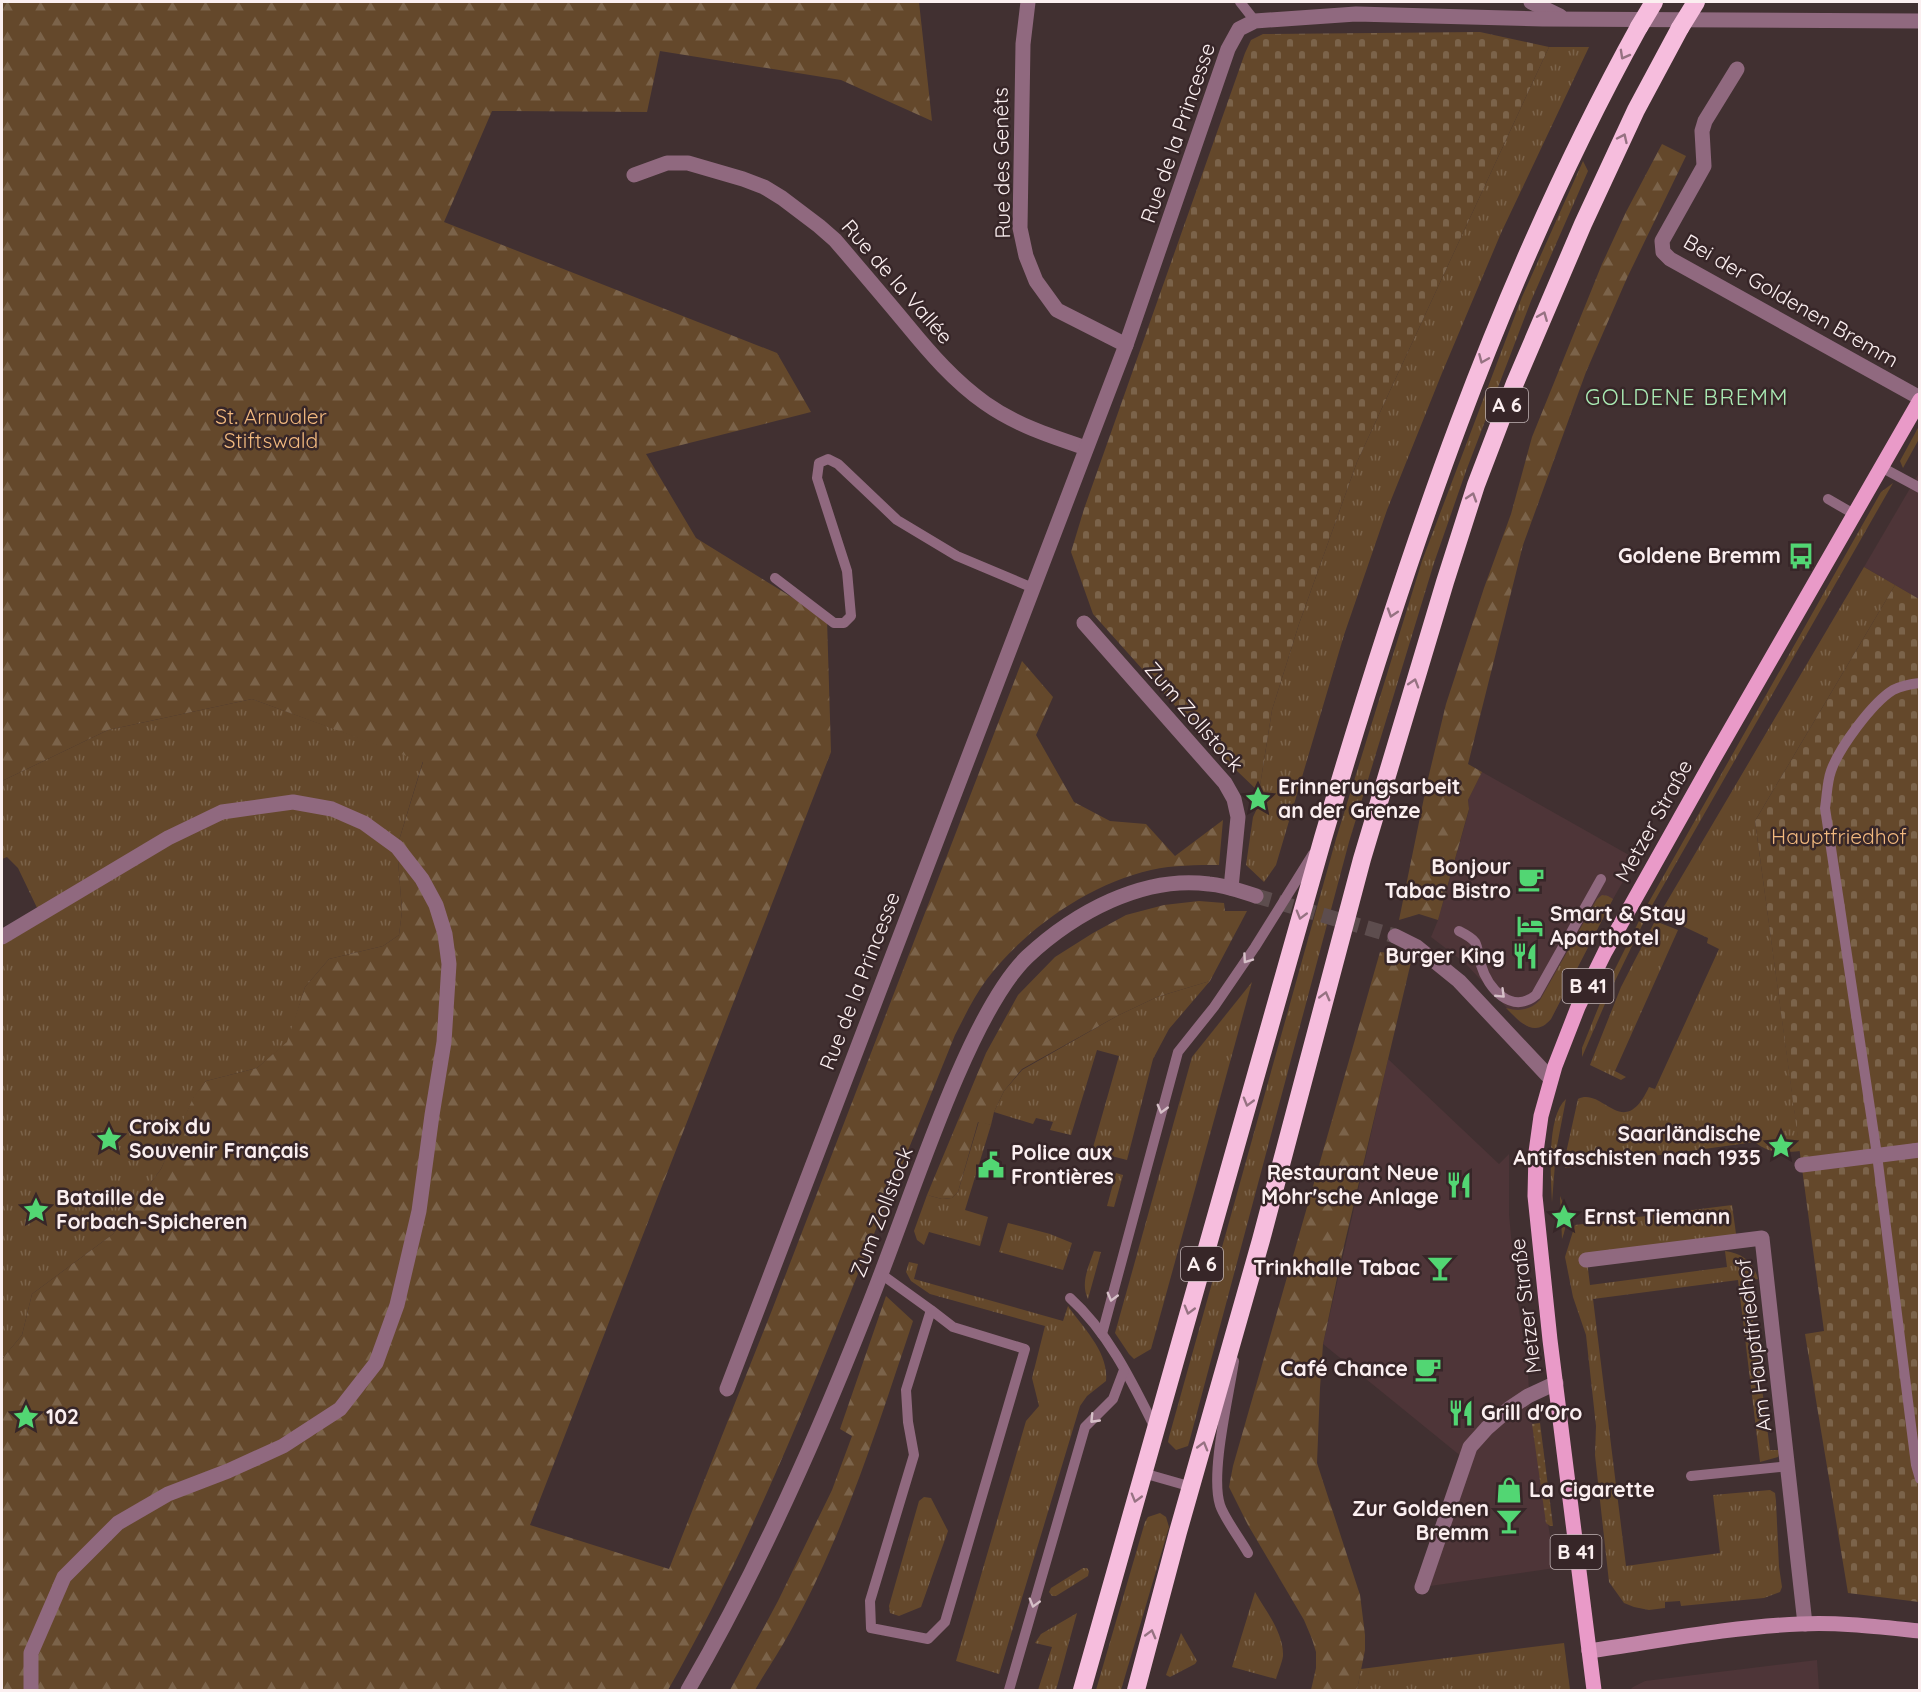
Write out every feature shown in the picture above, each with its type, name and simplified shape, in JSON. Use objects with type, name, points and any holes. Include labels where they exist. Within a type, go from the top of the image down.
[{"type":"highway","name":"A 6","points":[[1082,1690],[1323,838],[1410,557],[1479,369],[1547,209],[1609,82],[1654,2]]},
{"type":"highway","name":"A 6","points":[[1136,1690],[1362,859],[1473,496],[1515,383],[1588,214],[1650,83],[1696,2]]},
{"type":"main road","name":"Metzer Straße","points":[[1594,1690],[1556,1383],[1534,1177],[1537,1136],[1551,1079],[1578,1007],[1635,897],[1920,399]]},
{"type":"main road","points":[[1589,1651],[1729,1631],[1805,1624],[1853,1624],[1920,1631]]},
{"type":"street","name":"Rue des Genêts","points":[[1028,2],[1023,44],[1020,228],[1026,256],[1036,281],[1057,310],[1126,345]]},
{"type":"street","points":[[1531,2],[1566,19]]},
{"type":"street","points":[[1255,21],[1353,8],[1566,19],[1920,21]]},
{"type":"street","name":"Rue de la Princesse","points":[[727,1389],[1126,345],[1228,48],[1239,29],[1255,21]]},
{"type":"street","name":"Bei der Goldenen Bremm","points":[[1737,69],[1705,121],[1701,137],[1704,166],[1662,241],[1663,252],[1670,259],[1920,399]]},
{"type":"street","name":"Rue de la Vallée","points":[[634,175],[667,163],[688,163],[764,187],[835,240],[926,348],[958,382],[1012,420],[1038,432],[1086,448]]},
{"type":"street","name":"Zum Zollstock","points":[[1084,623],[1225,783],[1234,799],[1238,818],[1231,888]]},
{"type":"street","points":[[2,937],[168,838],[222,812],[293,802],[332,809],[364,823],[397,847],[422,879],[436,904],[446,934],[449,964],[444,1042],[419,1211],[397,1305],[376,1363],[340,1409],[283,1446],[228,1471],[168,1494],[118,1523],[64,1577],[31,1653],[30,1690]]},
{"type":"street","name":"Zum Zollstock","points":[[688,1690],[716,1643],[764,1551],[795,1484],[881,1274],[941,1113],[971,1044],[999,994],[1026,958],[1077,920],[1102,905],[1130,893],[1155,885],[1209,883],[1256,896]]},
{"type":"street","points":[[1395,936],[1417,947],[1459,981],[1551,1079]]},
{"type":"street","points":[[1802,1165],[1920,1150]]},
{"type":"street","name":"Am Hauptfriedhof","points":[[1586,1260],[1762,1238],[1805,1624]]},
{"type":"street","points":[[1422,1587],[1470,1447],[1510,1408],[1528,1396],[1556,1383]]},
{"type":"lane","points":[[1240,2],[1255,21]]},
{"type":"lane","points":[[775,578],[834,623],[844,622],[851,616],[847,571],[817,478],[819,463],[828,459],[838,464],[897,520],[957,556],[1033,588]]},
{"type":"lane","points":[[1881,467],[1920,488]]},
{"type":"lane","points":[[1828,499],[1854,514]]},
{"type":"lane","points":[[1920,683],[1893,690],[1876,703],[1852,735],[1830,772],[1825,808],[1876,1155],[1916,1465],[1920,1479]]},
{"type":"lane","points":[[1102,1334],[1178,1052],[1214,1006],[1255,947],[1323,838]]},
{"type":"lane","points":[[1459,931],[1472,939],[1476,945],[1480,963],[1492,986],[1508,1002],[1529,1001],[1536,995],[1601,879]]},
{"type":"lane","points":[[881,1274],[931,1310],[953,1327],[1025,1349],[945,1622],[928,1639],[871,1628],[870,1601],[914,1455],[908,1422],[906,1390],[931,1310]]},
{"type":"lane","points":[[1245,1296],[1218,1461],[1217,1486],[1220,1505],[1248,1552]]},
{"type":"lane","points":[[1070,1298],[1087,1313],[1102,1334],[1156,1430]]},
{"type":"lane","points":[[1009,1690],[1085,1427],[1113,1399],[1124,1370]]},
{"type":"lane","points":[[1691,1476],[1789,1466]]},
{"type":"lane","points":[[1143,1473],[1192,1487]]},
{"type":"shaded area","points":[[1919,473],[1919,599],[1864,567]]},
{"type":"shaded area","points":[[1482,772],[1636,859],[1551,1019],[1545,1025],[1536,1028],[1520,1022],[1465,963],[1431,937],[1438,920],[1469,810],[1468,800]]},
{"type":"shaded area","points":[[1388,1059],[1499,1164],[1509,1154],[1509,1214],[1516,1289],[1528,1373],[1530,1408],[1555,1568],[1430,1586],[1470,1461],[1457,1453],[1323,1344]]},
{"type":"shaded area","points":[[1817,1660],[1819,1690],[1630,1690],[1645,1681]]},
{"type":"green space","name":"St. Arnualer Stiftswald","points":[[2,2],[919,2],[932,121],[841,80],[660,51],[647,112],[492,111],[444,222],[777,353],[811,412],[646,454],[696,538],[827,619],[831,752],[530,1525],[669,1569],[772,1310],[1022,661],[1053,697],[1036,735],[1074,802],[1110,821],[1146,824],[1175,856],[1223,820],[1219,865],[1177,866],[1151,870],[1105,886],[1082,897],[1039,926],[1020,943],[1002,961],[978,992],[955,1035],[818,1374],[772,1481],[723,1587],[668,1690],[2,1690],[2,1359],[22,1335],[32,1294],[113,1234],[161,1169],[194,1096],[206,1081],[257,1068],[287,1042],[305,987],[329,959],[383,946],[399,935],[402,911],[397,847],[423,762],[252,699],[108,730],[2,781]]},
{"type":"green space","points":[[1480,32],[1549,47],[1357,462],[1299,624],[1272,710],[1259,792],[1211,746],[1093,614],[1071,552],[1084,509],[1251,40],[1263,34]]},
{"type":"green space","points":[[1549,47],[1589,47],[1501,233],[1387,510],[1344,635],[1276,865],[1264,882],[1246,865],[1253,817],[1261,800],[1259,792],[1272,710],[1299,624],[1357,462]]},
{"type":"green space","points":[[1662,144],[1686,156],[1627,278],[1586,372],[1523,545],[1468,764],[1482,772],[1468,800],[1469,809],[1438,920],[1419,914],[1399,920],[1446,704],[1511,514],[1532,437],[1602,264]]},
{"type":"green space","points":[[1583,161],[1588,171],[1531,301],[1466,471],[1434,563],[1349,842],[1188,1446],[1176,1450],[1168,1442],[1169,1437],[1336,839],[1422,561],[1522,297]]},
{"type":"green space","points":[[1919,426],[1919,439],[1903,468],[1900,461]]},
{"type":"green space","points":[[1893,483],[1650,909],[1614,983],[1582,1057],[1582,1048],[1609,981],[1646,907],[1881,492]]},
{"type":"green space","points":[[1864,567],[1895,585],[1755,821],[1800,1151],[1776,1152],[1755,1142],[1565,1168],[1578,1099],[1587,1097],[1622,1112],[1630,1111],[1640,1103],[1649,1087],[1655,1089],[1719,949],[1707,943],[1708,938],[1659,915]]},
{"type":"green space","name":"Hauptfriedhof","points":[[1895,585],[1919,599],[1919,1602],[1848,1593],[1805,1334],[1824,1331],[1755,821]]},
{"type":"green space","points":[[252,699],[423,761],[397,847],[402,911],[399,935],[383,946],[329,959],[305,987],[288,1042],[257,1068],[206,1081],[194,1097],[161,1169],[113,1234],[32,1294],[22,1335],[2,1359],[2,937],[40,914],[18,868],[7,857],[2,859],[2,781],[108,730]]},
{"type":"green space","points":[[1602,895],[1613,899],[1551,1019],[1539,1028],[1527,1026],[1506,1008],[1524,1009],[1540,1000],[1597,899]]},
{"type":"green space","points":[[1199,901],[1224,903],[1225,911],[1247,911],[1210,981],[1157,997],[1117,1016],[1022,1069],[1004,1091],[994,1112],[991,1125],[978,1122],[958,1192],[952,1198],[942,1199],[927,1195],[986,1053],[1018,995],[1055,957],[1126,915],[1164,905]]},
{"type":"green space","points":[[1655,921],[1678,930],[1615,1071],[1626,1077],[1621,1080],[1590,1065],[1621,987]]},
{"type":"green space","points":[[1380,952],[1389,953],[1411,962],[1323,1344],[1317,1463],[1360,1595],[1365,1650],[1357,1690],[1311,1690],[1316,1668],[1316,1652],[1312,1639],[1304,1620],[1248,1525],[1229,1487],[1233,1466]]},
{"type":"green space","points":[[1210,981],[1169,1029],[1153,1059],[1127,1160],[1092,1151],[1119,1056],[1097,1050],[1071,1135],[1050,1130],[1053,1122],[1036,1118],[1033,1124],[994,1112],[1004,1091],[1022,1070],[1117,1016],[1157,997]]},
{"type":"green space","points":[[1252,982],[1151,1349],[1134,1359],[1115,1333],[1192,1057]]},
{"type":"green space","points":[[1566,1099],[1556,1151],[1552,1202],[1553,1133],[1555,1119]]},
{"type":"green space","points":[[979,1121],[991,1125],[965,1210],[988,1217],[980,1246],[929,1232],[924,1245],[917,1240],[914,1231],[927,1195],[942,1199],[952,1198],[958,1192]]},
{"type":"green space","points":[[1116,1173],[1123,1175],[1114,1207],[1107,1206]]},
{"type":"green space","points":[[1560,1196],[1566,1217],[1562,1239]]},
{"type":"green space","points":[[1732,1205],[1737,1241],[1587,1261],[1590,1285],[1727,1267],[1725,1251],[1746,1259],[1753,1267],[1758,1279],[1748,1281],[1770,1450],[1780,1450],[1778,1457],[1760,1462],[1738,1280],[1593,1299],[1626,1566],[1720,1553],[1713,1495],[1770,1490],[1775,1493],[1776,1501],[1782,1587],[1780,1592],[1764,1598],[1681,1606],[1680,1601],[1665,1602],[1665,1608],[1649,1610],[1634,1607],[1624,1603],[1609,1582],[1595,1455],[1596,1426],[1586,1335],[1573,1297],[1565,1257],[1575,1225]]},
{"type":"green space","points":[[1008,1223],[1050,1234],[1072,1243],[1063,1270],[999,1252]]},
{"type":"green space","points":[[1094,1251],[1101,1252],[1088,1299],[1085,1281]]},
{"type":"green space","points":[[909,1262],[918,1264],[914,1279],[1063,1321],[1068,1306],[1094,1341],[1106,1370],[1106,1381],[1087,1396],[1080,1406],[999,1674],[956,1661],[1026,1421],[1039,1406],[1032,1378],[1045,1326],[930,1294],[911,1281],[906,1272]]},
{"type":"green space","points":[[886,1296],[913,1321],[859,1479],[809,1595],[755,1690],[730,1690],[778,1601],[832,1490],[852,1436],[840,1429]]},
{"type":"green space","points":[[1540,1423],[1553,1526],[1546,1523],[1532,1424]]},
{"type":"green space","points":[[924,1497],[931,1498],[948,1531],[921,1607],[899,1616],[890,1613],[889,1606],[919,1501]]},
{"type":"green space","points":[[1160,1513],[1166,1517],[1169,1527],[1121,1690],[1096,1690],[1145,1522],[1148,1517]]},
{"type":"green space","points":[[1083,1568],[1089,1571],[1088,1576],[1056,1596],[1052,1596],[1049,1592],[1051,1588]]},
{"type":"green space","points":[[1255,1592],[1273,1622],[1282,1647],[1283,1656],[1276,1679],[1232,1667]]},
{"type":"green space","points":[[1077,1613],[1056,1690],[1038,1690],[1052,1647],[1035,1643],[1041,1634]]},
{"type":"green space","points":[[1181,1633],[1197,1661],[1170,1677],[1166,1675]]},
{"type":"green space","points":[[1564,1643],[1570,1690],[1357,1690],[1361,1669]]},
{"type":"tunnel","points":[[1256,896],[1395,936]]},
{"type":"place","name":"Goldene Bremm","points":[[1801,556]]},
{"type":"place","name":"Erinnerungsarbeit an der Grenze","points":[[1258,799]]},
{"type":"place","name":"Bonjour Tabac Bistro","points":[[1531,879]]},
{"type":"place","name":"Smart & Stay Aparthotel","points":[[1530,926]]},
{"type":"place","name":"Burger King","points":[[1525,956]]},
{"type":"place","name":"Croix du Souvenir Français","points":[[109,1139]]},
{"type":"place","name":"Saarländische Antifaschisten nach 1935","points":[[1781,1146]]},
{"type":"place","name":"Police aux Frontières","points":[[991,1165]]},
{"type":"place","name":"Restaurant Neue Mohr'sche Anlage","points":[[1459,1185]]},
{"type":"place","name":"Bataille de Forbach-Spicheren","points":[[36,1210]]},
{"type":"place","name":"Ernst Tiemann","points":[[1564,1217]]},
{"type":"place","name":"Trinkhalle Tabac","points":[[1440,1268]]},
{"type":"place","name":"Café Chance","points":[[1428,1369]]},
{"type":"place","name":"Grill d'Oro","points":[[1461,1413]]},
{"type":"place","name":"102","points":[[26,1417]]},
{"type":"place","name":"La Cigarette","points":[[1509,1490]]},
{"type":"place","name":"Zur Goldenen Bremm","points":[[1509,1521]]},
{"type":"district","name":"GOLDENE BREMM","points":[[1687,397]]}]
